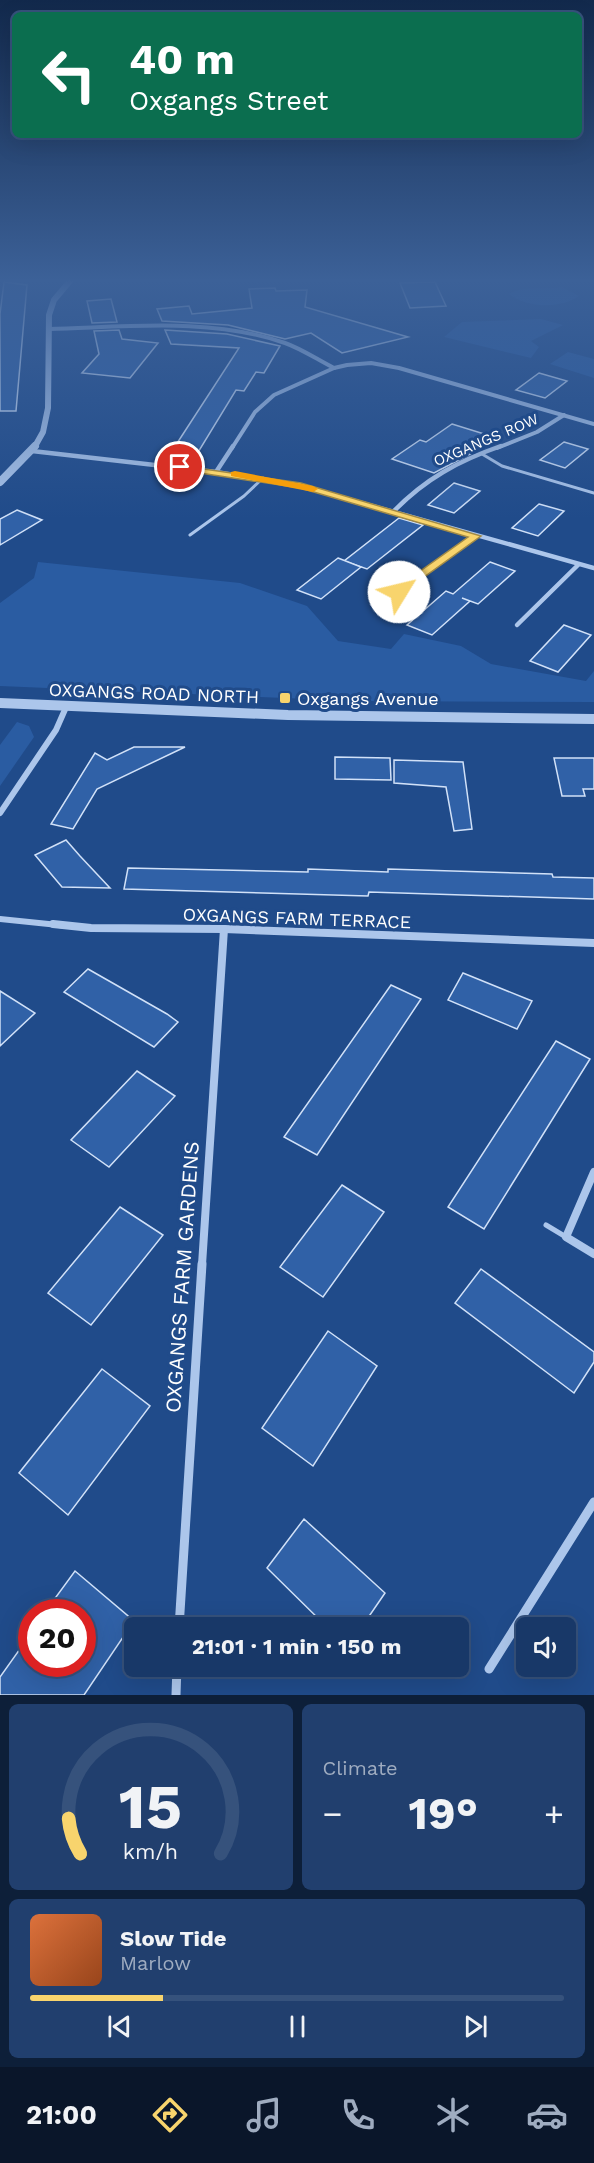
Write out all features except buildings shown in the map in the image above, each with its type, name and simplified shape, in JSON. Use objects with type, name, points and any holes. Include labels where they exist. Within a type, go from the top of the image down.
[{"type":"street","points":[[0,482],[32,451],[44,430],[47,413],[48,360]]},
{"type":"street","points":[[318,360],[334,368]]},
{"type":"street","points":[[216,472],[262,403],[274,395],[334,368],[359,364],[384,364],[594,424]]},
{"type":"street","name":"OXGANGS ROW","points":[[393,512],[436,473],[528,438],[564,415]]},
{"type":"street","points":[[32,451],[263,478],[301,486],[594,568]]},
{"type":"street","points":[[517,624],[578,565]]},
{"type":"street","name":"OXGANGS ROAD NORTH","points":[[0,703],[288,715],[594,719]]},
{"type":"street","points":[[0,813],[56,730],[67,705]]},
{"type":"street","name":"OXGANGS FARM TERRACE","points":[[0,919],[80,928],[224,929],[594,942]]},
{"type":"street","name":"OXGANGS FARM GARDENS","points":[[180,1617],[224,929]]},
{"type":"street","points":[[594,1172],[566,1237],[594,1254]]},
{"type":"street","points":[[489,1669],[594,1502]]},
{"type":"street","points":[[176,1695],[177,1677]]},
{"type":"lane","points":[[482,454],[502,466],[594,493]]},
{"type":"lane","points":[[190,535],[244,496],[263,478]]},
{"type":"lane","points":[[399,592],[476,536]]},
{"type":"lane","points":[[0,801],[8,801]]},
{"type":"lane","points":[[546,1225],[566,1237]]},
{"type":"shaded area","points":[[556,360],[594,360],[594,378],[550,364]]},
{"type":"shaded area","points":[[38,562],[240,583],[307,606],[338,641],[391,649],[404,634],[461,646],[491,664],[586,681],[594,671],[594,702],[358,701],[0,686],[0,603],[34,578]]},
{"type":"shaded area","points":[[17,722],[29,726],[34,737],[0,786],[0,745]]},
{"type":"slow traffic","points":[[235,474],[313,489]]},
{"type":"place","name":"Oxgangs Avenue","points":[[285,698]]},
{"type":"route","points":[[180,467],[263,478],[301,486],[476,536],[399,592]]}]
